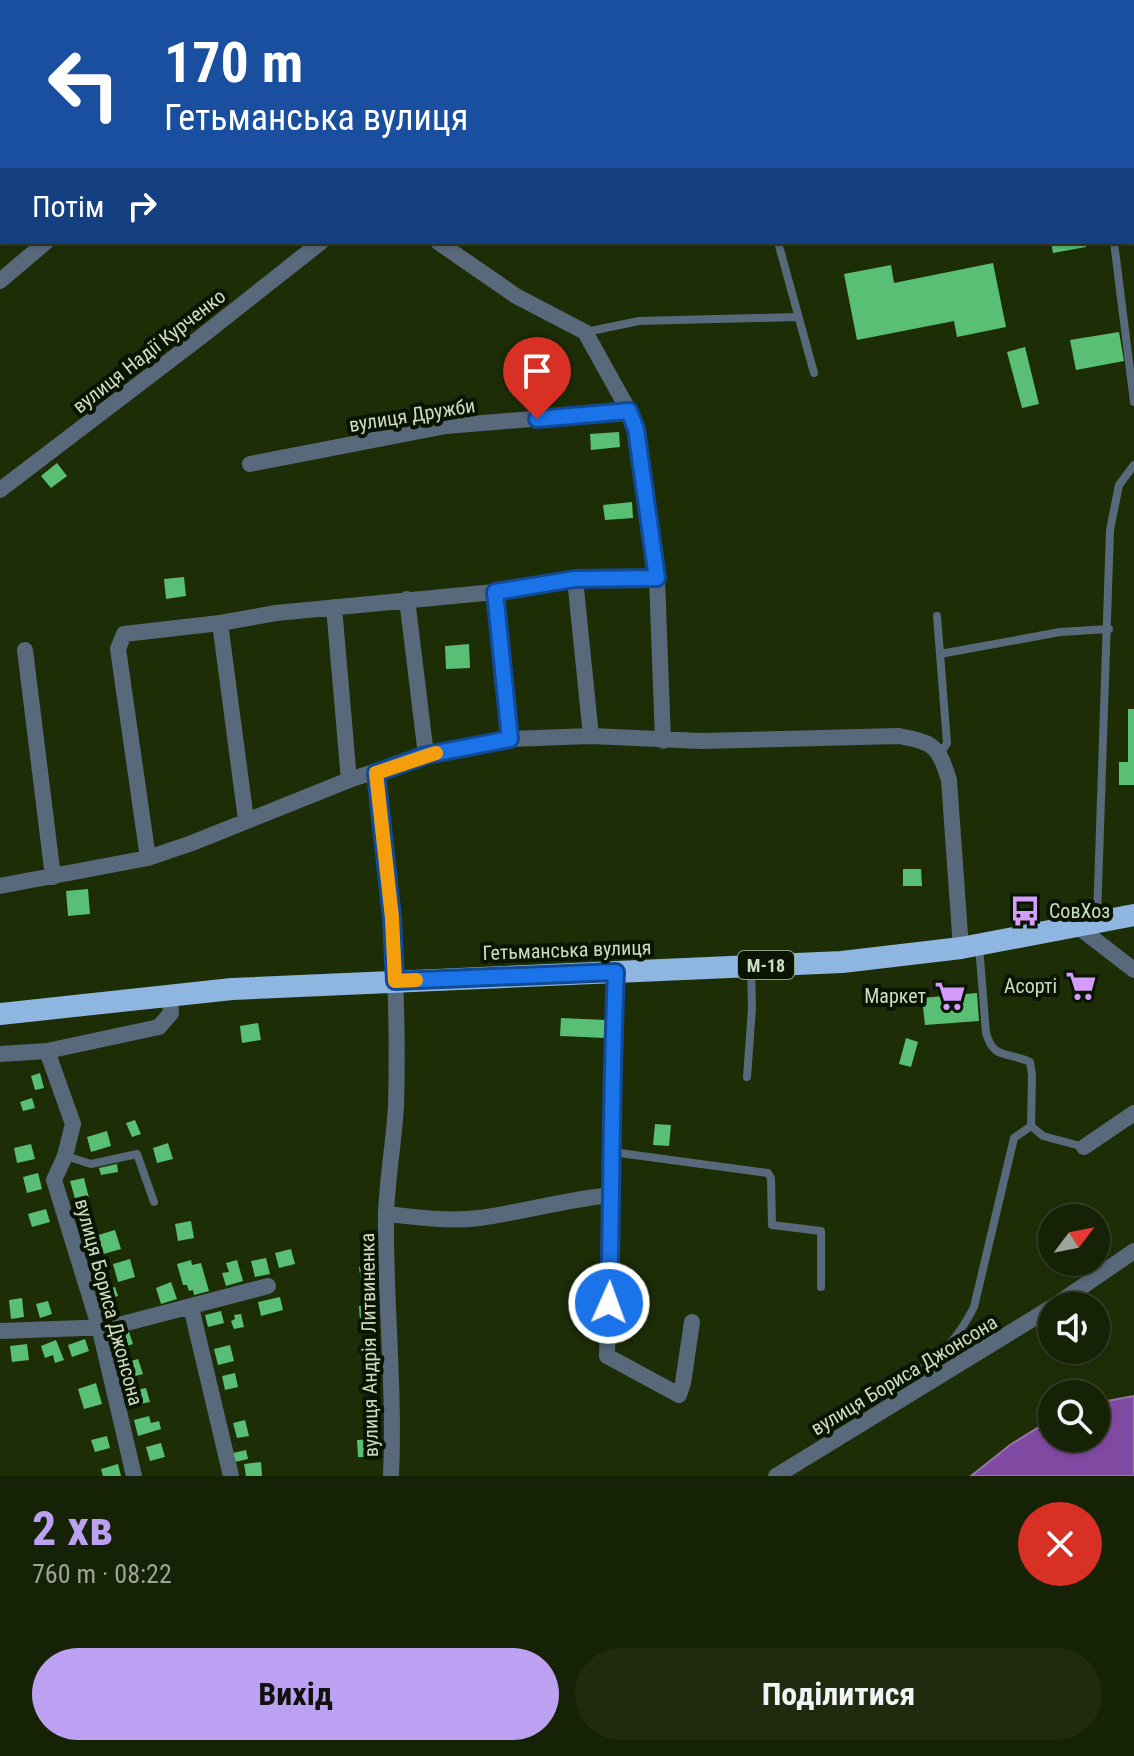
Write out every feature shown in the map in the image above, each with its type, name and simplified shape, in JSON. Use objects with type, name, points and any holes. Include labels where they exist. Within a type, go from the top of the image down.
[{"type":"highway","name":"Гетьманська вулиця","points":[[0,1014],[232,989],[842,962],[970,947],[1134,915]]},
{"type":"street","points":[[0,281],[44,244]]},
{"type":"street","name":"вулиця Надії Курченко","points":[[0,490],[318,244]]},
{"type":"street","points":[[441,244],[516,296],[585,332],[629,411],[636,429],[657,578],[663,741]]},
{"type":"street","name":"вулиця Дружби","points":[[250,464],[446,426],[629,411]]},
{"type":"street","points":[[148,858],[118,649],[124,634],[276,613],[495,592],[575,579],[657,578]]},
{"type":"street","points":[[575,579],[591,736]]},
{"type":"street","points":[[495,592],[510,739]]},
{"type":"street","points":[[407,599],[426,755]]},
{"type":"street","points":[[334,607],[349,780]]},
{"type":"street","points":[[220,623],[246,820]]},
{"type":"street","points":[[25,650],[53,877]]},
{"type":"street","points":[[0,886],[148,858],[349,780],[426,755],[510,739],[591,736],[663,741],[899,736],[921,740],[941,753],[949,780],[970,947]]},
{"type":"street","name":"вулиця Андрія Литвиненка","points":[[376,773],[392,918],[395,981],[396,1108],[386,1214],[392,1375],[391,1476]]},
{"type":"street","points":[[1087,924],[1134,970]]},
{"type":"street","points":[[616,972],[611,1079],[612,1195],[607,1356],[679,1395],[692,1322]]},
{"type":"street","points":[[0,1054],[47,1051],[159,1027],[171,1013],[169,995]]},
{"type":"street","name":"вулиця Бориса Джонсона","points":[[47,1051],[73,1124],[65,1156],[54,1180],[99,1326],[134,1476]]},
{"type":"street","points":[[1084,1147],[1134,1113]]},
{"type":"street","name":"вулиця Андрія Литвиненка","points":[[386,1214],[431,1219],[476,1218],[573,1198],[612,1195]]},
{"type":"street","name":"вулиця Бориса Джонсона","points":[[1075,1292],[1134,1251]]},
{"type":"street","points":[[0,1331],[111,1327],[268,1286]]},
{"type":"street","points":[[191,1307],[231,1476]]},
{"type":"street","name":"вулиця Бориса Джонсона","points":[[776,1476],[1038,1316]]},
{"type":"lane","points":[[779,244],[814,373]]},
{"type":"lane","points":[[1114,244],[1134,402]]},
{"type":"lane","points":[[585,332],[639,321],[797,317]]},
{"type":"lane","points":[[1087,924],[1099,802],[1109,629],[1110,530],[1119,485],[1134,465]]},
{"type":"lane","points":[[937,616],[947,743],[941,753]]},
{"type":"lane","points":[[940,654],[1060,632],[1109,629]]},
{"type":"lane","points":[[970,947],[989,1045],[996,1052],[1030,1062],[1031,1126]]},
{"type":"lane","points":[[747,1077],[752,1008],[751,966]]},
{"type":"lane","points":[[1031,1126],[1043,1136],[1084,1147]]},
{"type":"lane","points":[[922,1388],[924,1366],[944,1352],[961,1331],[974,1307],[1014,1138],[1031,1126]]},
{"type":"lane","points":[[612,1152],[768,1173],[771,1178],[772,1225],[821,1231],[821,1287]]},
{"type":"lane","points":[[65,1156],[91,1164],[137,1154],[154,1202]]},
{"type":"shaded area","points":[[1134,1396],[1134,1476],[971,1476],[1038,1428],[1038,1452],[1110,1452],[1110,1400]]},
{"type":"building","points":[[1051,244],[1085,244],[1086,247],[1053,253]]},
{"type":"building","points":[[993,263],[1006,327],[957,337],[954,321],[857,340],[844,274],[891,265],[894,283]]},
{"type":"building","points":[[1119,332],[1124,361],[1076,370],[1070,340]]},
{"type":"building","points":[[1025,347],[1039,404],[1022,408],[1007,352]]},
{"type":"building","points":[[619,432],[620,447],[591,450],[590,434]]},
{"type":"building","points":[[57,463],[67,476],[51,488],[41,476]]},
{"type":"building","points":[[632,502],[633,518],[605,520],[603,505]]},
{"type":"building","points":[[184,577],[186,596],[166,599],[164,579]]},
{"type":"building","points":[[469,644],[470,668],[446,669],[445,646]]},
{"type":"building","points":[[1128,709],[1134,709],[1134,785],[1119,785],[1119,762],[1128,762]]},
{"type":"building","points":[[903,869],[921,869],[922,886],[903,886]]},
{"type":"building","points":[[88,889],[90,914],[68,916],[66,891]]},
{"type":"building","points":[[977,993],[979,1021],[925,1025],[922,998]]},
{"type":"building","points":[[561,1018],[606,1020],[605,1038],[560,1036]]},
{"type":"building","points":[[258,1023],[261,1040],[242,1043],[240,1026]]},
{"type":"building","points":[[906,1038],[918,1042],[911,1067],[899,1064]]},
{"type":"building","points":[[40,1073],[44,1088],[35,1090],[31,1076]]},
{"type":"building","points":[[32,1098],[35,1108],[23,1111],[20,1102]]},
{"type":"building","points":[[135,1120],[141,1134],[132,1137],[126,1123]]},
{"type":"building","points":[[655,1124],[671,1125],[669,1146],[653,1145]]},
{"type":"building","points":[[107,1131],[111,1146],[91,1152],[87,1137]]},
{"type":"building","points":[[168,1143],[173,1159],[157,1163],[153,1148]]},
{"type":"building","points":[[31,1144],[35,1159],[17,1163],[14,1148]]},
{"type":"building","points":[[117,1164],[118,1172],[101,1175],[99,1168]]},
{"type":"building","points":[[38,1173],[42,1189],[27,1193],[23,1177]]},
{"type":"building","points":[[84,1178],[89,1198],[76,1202],[70,1181]]},
{"type":"building","points":[[46,1209],[50,1222],[32,1227],[28,1214]]},
{"type":"building","points":[[191,1221],[194,1238],[178,1241],[175,1224]]},
{"type":"building","points":[[115,1230],[121,1249],[100,1255],[95,1236]]},
{"type":"building","points":[[291,1249],[295,1264],[279,1268],[275,1253]]},
{"type":"building","points":[[266,1258],[270,1274],[255,1277],[251,1261]]},
{"type":"building","points":[[130,1259],[135,1277],[118,1282],[113,1264]]},
{"type":"building","points":[[191,1260],[192,1265],[201,1263],[209,1291],[194,1295],[193,1290],[189,1291],[187,1285],[183,1285],[177,1264]]},
{"type":"building","points":[[237,1260],[243,1281],[226,1286],[222,1273],[229,1272],[226,1263]]},
{"type":"building","points":[[375,1265],[377,1279],[361,1281],[359,1267]]},
{"type":"building","points":[[171,1282],[177,1299],[161,1304],[156,1288]]},
{"type":"building","points":[[115,1287],[118,1296],[100,1301],[98,1292]]},
{"type":"building","points":[[280,1297],[283,1310],[261,1316],[258,1302]]},
{"type":"building","points":[[22,1298],[24,1317],[11,1319],[9,1300]]},
{"type":"building","points":[[48,1301],[52,1314],[40,1318],[36,1304]]},
{"type":"building","points":[[378,1304],[379,1320],[360,1321],[359,1306]]},
{"type":"building","points":[[221,1311],[224,1323],[208,1327],[205,1315]]},
{"type":"building","points":[[241,1314],[244,1327],[234,1329],[231,1321],[235,1319],[234,1315]]},
{"type":"building","points":[[129,1332],[133,1344],[120,1348],[115,1336]]},
{"type":"building","points":[[85,1339],[89,1351],[72,1357],[68,1345]]},
{"type":"building","points":[[56,1340],[64,1360],[55,1363],[53,1355],[45,1358],[41,1346]]},
{"type":"building","points":[[27,1344],[29,1360],[12,1362],[10,1346]]},
{"type":"building","points":[[230,1345],[234,1361],[218,1365],[214,1349]]},
{"type":"building","points":[[138,1359],[143,1374],[128,1378],[124,1363]]},
{"type":"building","points":[[235,1373],[238,1387],[225,1390],[222,1376]]},
{"type":"building","points":[[96,1383],[102,1404],[84,1409],[78,1389]]},
{"type":"building","points":[[146,1388],[150,1402],[136,1405],[132,1391]]},
{"type":"building","points":[[149,1416],[151,1423],[159,1421],[161,1429],[138,1436],[134,1420]]},
{"type":"building","points":[[245,1420],[249,1436],[237,1438],[233,1423]]},
{"type":"building","points":[[107,1436],[110,1448],[95,1452],[91,1440]]},
{"type":"building","points":[[377,1439],[378,1452],[364,1452],[364,1457],[358,1457],[357,1440]]},
{"type":"building","points":[[161,1443],[165,1457],[150,1461],[146,1447]]},
{"type":"building","points":[[246,1450],[248,1459],[235,1462],[233,1453]]},
{"type":"building","points":[[261,1462],[262,1476],[246,1476],[244,1464]]},
{"type":"building","points":[[118,1464],[121,1476],[103,1476],[101,1469]]},
{"type":"slow traffic","points":[[416,980],[395,981],[392,918],[376,773],[436,753]]},
{"type":"place","name":"СовХоз","points":[[1025,911]]},
{"type":"place","name":"Асорті","points":[[1081,986]]},
{"type":"place","name":"Маркет","points":[[950,996]]},
{"type":"route","points":[[537,419],[629,411],[636,429],[657,578],[575,579],[495,592],[510,739],[426,755],[376,773],[392,918],[395,981],[616,972],[611,1079],[609,1303]]}]
